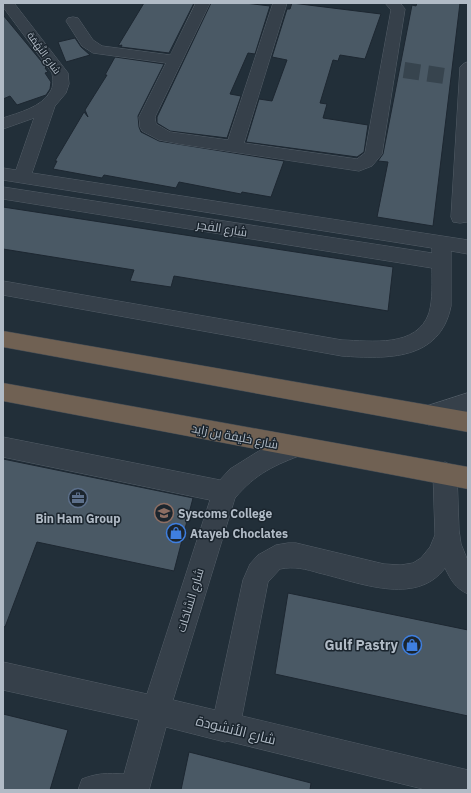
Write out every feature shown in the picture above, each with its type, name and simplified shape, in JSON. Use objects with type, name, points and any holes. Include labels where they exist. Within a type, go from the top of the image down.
[{"type":"highway","points":[[3,339],[468,422]]},
{"type":"highway","name":"شارع خليفة بن زايد","points":[[3,392],[457,476]]},
{"type":"street","name":"شارع النَّهْمَة","points":[[3,124],[47,105],[60,89],[62,80],[60,73],[7,3]]},
{"type":"street","points":[[203,3],[147,117],[148,127],[165,136],[180,139],[359,165],[366,162],[373,154],[398,9],[392,3]]},
{"type":"street","points":[[234,147],[280,3]]},
{"type":"street","points":[[73,21],[87,42],[98,50],[175,60]]},
{"type":"street","points":[[388,67],[404,70]]},
{"type":"street","points":[[460,217],[463,76]]},
{"type":"street","points":[[22,177],[47,105]]},
{"type":"street","points":[[3,174],[441,252],[468,247]]},
{"type":"street","name":"شارع الفَجر","points":[[3,194],[441,252]]},
{"type":"street","points":[[3,288],[342,348],[373,350],[393,349],[420,340],[432,328],[439,313],[441,252]]},
{"type":"street","points":[[429,416],[468,402]]},
{"type":"street","points":[[3,447],[225,492]]},
{"type":"street","name":"شارع السَّاحَات","points":[[134,790],[156,710],[225,492],[238,477],[255,465],[270,456],[296,447]]},
{"type":"street","points":[[225,728],[256,580],[261,568],[271,559],[283,555],[296,555],[384,576],[401,578],[417,575],[430,567],[440,555],[446,538],[457,476]]},
{"type":"street","points":[[446,538],[456,565],[468,581]]},
{"type":"street","name":"شارع الأنشودة","points":[[3,676],[156,710],[225,728],[468,785]]},
{"type":"street","points":[[93,790],[100,788],[134,790]]},
{"type":"building","points":[[144,3],[194,3],[169,53],[121,47],[122,45],[118,46]]},
{"type":"building","points":[[211,3],[245,3],[270,6],[255,54],[248,53],[230,94],[241,96],[227,138],[170,131],[157,123],[157,117]]},
{"type":"building","points":[[292,3],[381,14],[365,59],[340,55],[338,61],[333,60],[320,103],[327,104],[323,118],[368,125],[364,152],[357,157],[246,142],[259,99],[272,101],[287,60],[272,57],[287,9],[290,9]]},
{"type":"building","points":[[417,3],[460,3],[433,226],[377,217],[388,162],[378,161],[383,154],[412,5],[416,6]]},
{"type":"building","points":[[3,15],[46,67],[45,68],[48,72],[45,73],[51,82],[50,89],[46,95],[17,105],[10,96],[3,99]]},
{"type":"building","points":[[75,38],[81,47],[90,55],[66,62],[58,42]]},
{"type":"building","points":[[115,57],[164,64],[138,116],[141,132],[159,141],[284,161],[271,197],[242,192],[241,194],[179,182],[176,188],[104,175],[102,178],[53,169],[57,161],[55,161],[84,112],[88,117],[85,110],[107,75],[105,75]]},
{"type":"building","points":[[3,207],[393,267],[388,311],[174,276],[171,287],[130,281],[134,270],[3,249]]},
{"type":"building","points":[[3,459],[193,498],[174,571],[37,542],[5,627],[3,626]]},
{"type":"building","points":[[288,593],[468,630],[468,716],[275,674]]},
{"type":"building","points":[[3,714],[68,730],[50,790],[3,790]]},
{"type":"building","points":[[189,752],[311,783],[310,790],[181,790]]},
{"type":"tunnel","points":[[404,70],[451,77]]},
{"type":"place","name":"Bin Ham Group","points":[[78,498]]},
{"type":"place","name":"Syscoms College","points":[[164,513]]},
{"type":"place","name":"Atayeb Choclates","points":[[176,533]]},
{"type":"place","name":"Gulf Pastry","points":[[412,645]]}]
